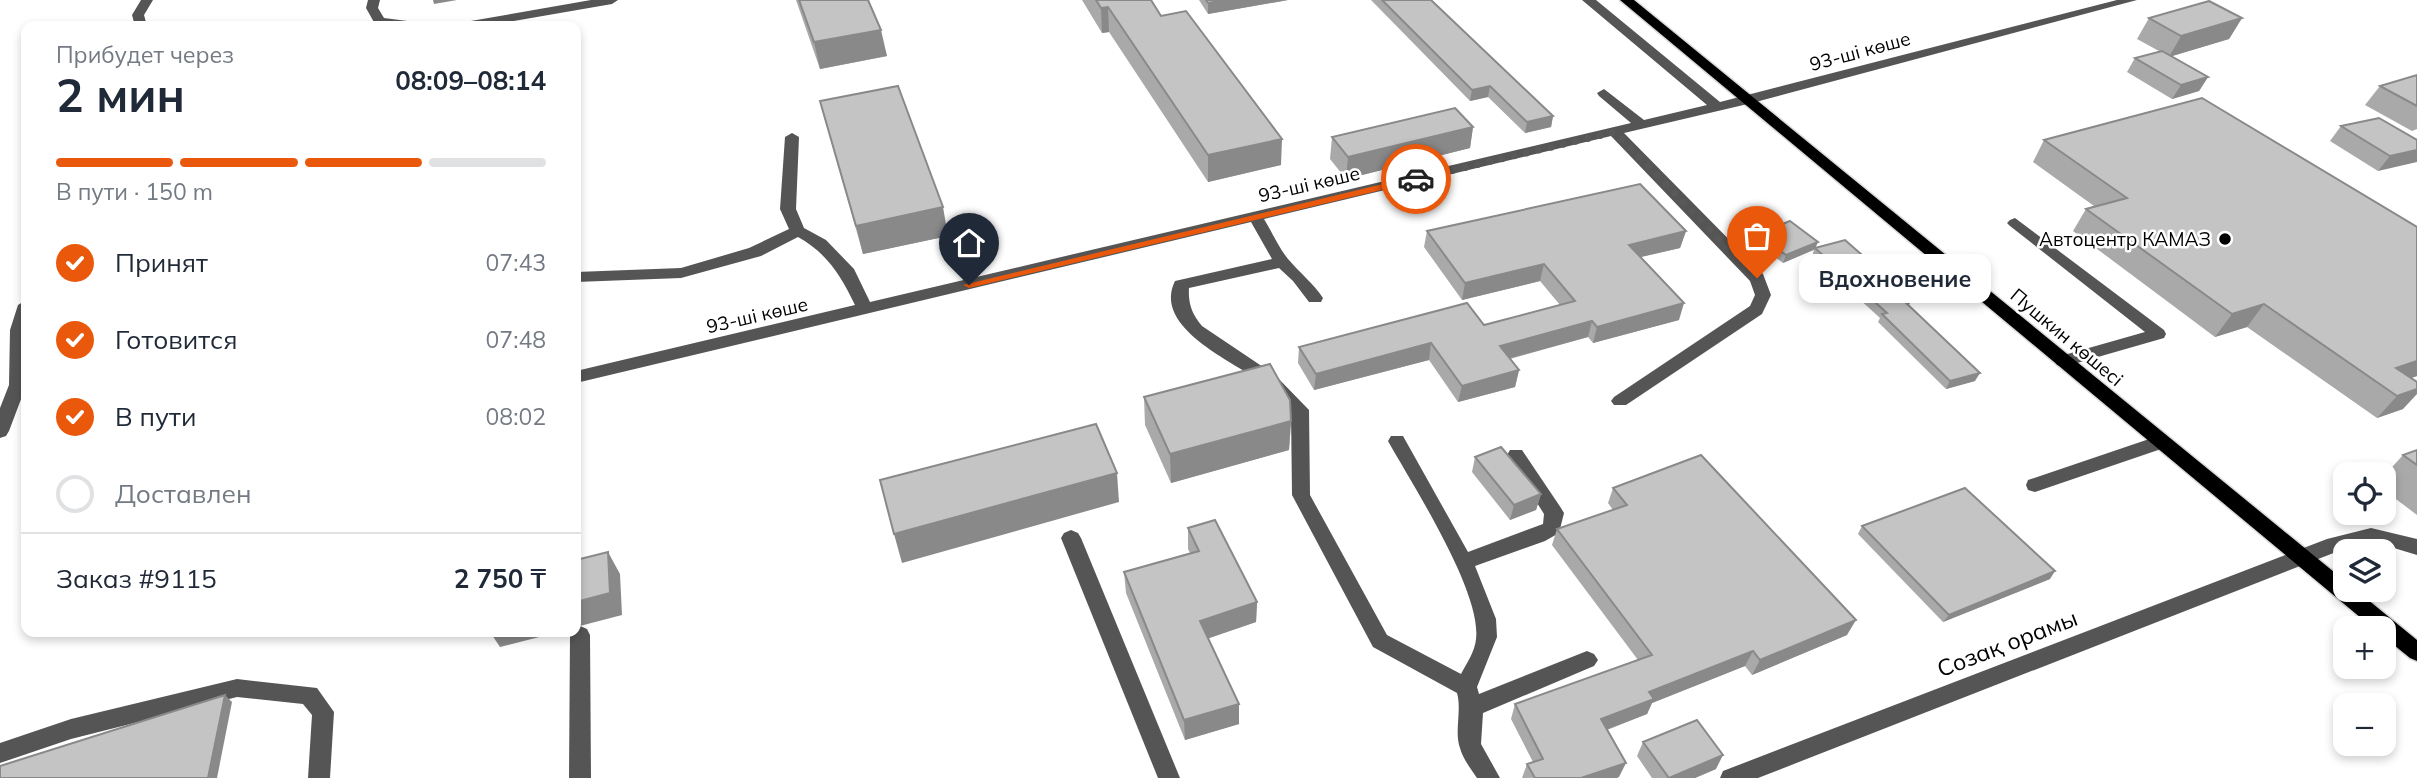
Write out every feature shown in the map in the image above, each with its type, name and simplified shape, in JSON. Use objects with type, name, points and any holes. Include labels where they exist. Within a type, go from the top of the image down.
[{"type":"main road","name":"Пушкин көшесі","points":[[1626,0],[2417,652]]},
{"type":"lane","points":[[140,21],[138,15],[147,0]]},
{"type":"lane","points":[[373,0],[372,8],[379,20],[385,21]]},
{"type":"lane","points":[[493,21],[612,0]]},
{"type":"lane","points":[[1588,0],[1717,107]]},
{"type":"lane","name":"93-ші көше","points":[[581,376],[1615,132],[2131,0]]},
{"type":"lane","points":[[1604,93],[1642,125]]},
{"type":"lane","points":[[1615,132],[1757,278],[1764,290],[1764,301],[1755,310],[1620,401]]},
{"type":"lane","points":[[792,136],[788,209],[798,231],[821,243],[848,273],[864,309]]},
{"type":"lane","points":[[1255,217],[1283,262],[1315,299]]},
{"type":"lane","points":[[2015,223],[2158,334],[2063,361]]},
{"type":"lane","points":[[581,277],[681,273],[755,252],[798,231]]},
{"type":"lane","points":[[1283,262],[1181,285],[1181,309],[1201,335],[1268,379],[1300,410],[1301,495],[1380,641],[1469,697],[1587,660]]},
{"type":"lane","points":[[0,431],[18,385],[18,330],[21,321]]},
{"type":"lane","points":[[1397,441],[1464,562],[1485,615],[1487,637],[1469,697],[1470,746],[1489,778]]},
{"type":"lane","points":[[2035,485],[2161,442]]},
{"type":"lane","points":[[1464,562],[1538,536],[1552,528],[1554,513],[1516,455]]},
{"type":"lane","name":"Созақ орамы","points":[[1731,778],[2303,558],[2354,535],[2381,536],[2417,547]]},
{"type":"lane","points":[[1071,538],[1169,778]]},
{"type":"lane","points":[[580,637],[580,778]]},
{"type":"lane","points":[[0,753],[71,729],[237,688],[274,690],[309,695],[323,712],[319,778]]},
{"type":"building","points":[[799,0],[868,0],[881,30],[814,42]]},
{"type":"building","points":[[1096,0],[1151,0],[1161,16],[1186,11],[1282,139],[1208,155],[1108,7],[1101,8]]},
{"type":"building","points":[[1382,0],[1431,0],[1553,116],[1527,122],[1490,86],[1472,90]]},
{"type":"building","points":[[2209,1],[2242,18],[2181,36],[2149,18]]},
{"type":"building","points":[[2162,51],[2208,77],[2181,85],[2135,58]]},
{"type":"building","points":[[2417,75],[2417,106],[2380,86]]},
{"type":"building","points":[[898,86],[943,207],[856,226],[820,101]]},
{"type":"building","points":[[2202,98],[2417,227],[2417,361],[2396,368],[2417,382],[2417,389],[2397,396],[2264,304],[2232,314],[2086,209],[2127,198],[2044,140]]},
{"type":"building","points":[[1455,108],[1473,127],[1348,157],[1332,137]]},
{"type":"building","points":[[2379,118],[2417,140],[2417,150],[2390,156],[2341,126]]},
{"type":"building","points":[[1640,184],[1686,231],[1629,245],[1684,303],[1597,327],[1592,321],[1500,346],[1519,370],[1462,386],[1431,343],[1316,374],[1299,347],[1467,303],[1484,325],[1575,301],[1544,264],[1465,283],[1427,231]]},
{"type":"building","points":[[1790,221],[1818,242],[1786,255],[1758,234]]},
{"type":"building","points":[[1845,240],[1912,299],[1904,301],[1980,373],[1950,381],[1882,314],[1887,313],[1815,248]]},
{"type":"building","points":[[1270,364],[1290,400],[1291,421],[1170,454],[1144,397]]},
{"type":"building","points":[[1096,424],[1117,473],[894,534],[880,480]]},
{"type":"building","points":[[1501,447],[1541,494],[1514,505],[1475,457]]},
{"type":"building","points":[[2417,450],[2417,465],[2403,455]]},
{"type":"building","points":[[1701,455],[1856,620],[1760,660],[1753,651],[1649,692],[1654,699],[1601,719],[1626,763],[1581,778],[1535,778],[1527,764],[1543,759],[1515,704],[1652,655],[1557,529],[1627,505],[1613,488]]},
{"type":"building","points":[[1965,488],[2055,571],[1949,615],[1862,526]]},
{"type":"building","points":[[1215,520],[1257,602],[1200,621],[1239,704],[1184,720],[1124,572],[1199,551],[1188,528]]},
{"type":"building","points":[[608,552],[610,593],[581,601],[581,559]]},
{"type":"building","points":[[225,695],[208,778],[0,778],[0,766]]},
{"type":"building","points":[[1697,720],[1723,755],[1669,778],[1643,742]]},
{"type":"way so far","points":[[1416,179],[1615,132],[1757,278]]},
{"type":"place","name":"Автоцентр КАМАЗ","points":[[2225,239]]},
{"type":"place","name":"Вдохновение","points":[[1757,278]]},
{"type":"route","points":[[969,285],[1416,179]]}]
